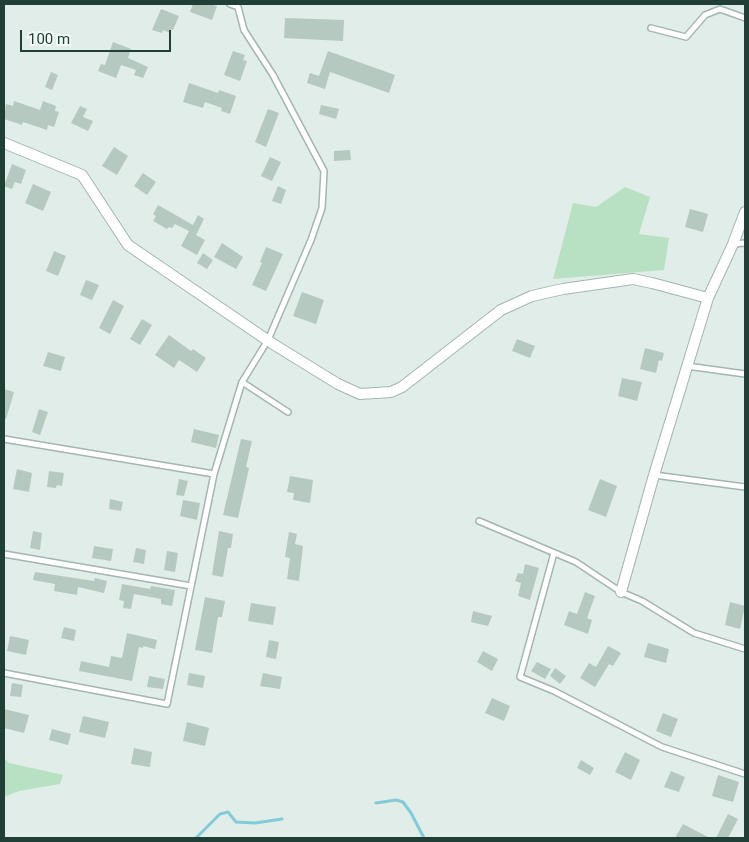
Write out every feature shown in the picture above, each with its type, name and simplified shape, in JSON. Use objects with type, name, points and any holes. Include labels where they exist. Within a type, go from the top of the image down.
[{"type":"street","points":[[4,144],[82,175],[128,246],[268,340],[338,384],[360,394],[391,392],[402,387],[501,310],[532,296],[563,289],[633,279],[652,282],[708,298]]},
{"type":"street","points":[[621,592],[654,475],[708,298],[733,244],[745,212]]},
{"type":"lane","points":[[4,673],[167,704],[214,474],[242,382],[268,340],[311,240],[322,208],[324,171],[273,76],[244,30],[238,7],[230,4]]},
{"type":"lane","points":[[652,28],[686,37],[705,15],[720,8],[745,18]]},
{"type":"lane","points":[[733,244],[745,244]]},
{"type":"lane","points":[[687,366],[745,374]]},
{"type":"lane","points":[[242,382],[288,412]]},
{"type":"lane","points":[[4,439],[214,474]]},
{"type":"lane","points":[[654,475],[745,487]]},
{"type":"lane","points":[[479,521],[576,562],[621,592],[642,601],[694,633],[745,649]]},
{"type":"lane","points":[[554,553],[520,677],[554,692],[662,747],[745,774]]},
{"type":"lane","points":[[4,554],[191,586]]},
{"type":"green space","points":[[625,187],[650,197],[639,234],[669,238],[664,270],[553,279],[573,203],[596,207]]},
{"type":"green space","points":[[4,758],[9,763],[63,775],[60,784],[19,791],[4,797]]},
{"type":"building","points":[[193,4],[217,6],[212,20],[190,12]]},
{"type":"building","points":[[161,9],[179,16],[170,33],[163,30],[162,33],[152,30]]},
{"type":"building","points":[[285,18],[344,20],[343,41],[284,38]]},
{"type":"building","points":[[113,42],[131,49],[128,58],[148,67],[143,78],[134,75],[136,70],[121,65],[116,78],[98,71],[101,64],[105,65]]},
{"type":"building","points":[[233,51],[245,55],[243,60],[247,61],[240,81],[224,75]]},
{"type":"building","points":[[328,51],[395,75],[389,93],[330,72],[325,89],[307,83],[310,73],[319,76]]},
{"type":"building","points":[[51,72],[58,75],[52,90],[45,87]]},
{"type":"building","points":[[189,83],[218,93],[219,90],[236,96],[230,114],[221,111],[222,108],[205,102],[203,108],[183,102]]},
{"type":"building","points":[[14,101],[40,110],[43,101],[56,106],[55,111],[59,112],[54,127],[48,125],[47,130],[23,122],[22,125],[4,119],[6,104],[13,106]]},
{"type":"building","points":[[321,105],[339,109],[336,119],[319,114]]},
{"type":"building","points":[[80,106],[87,109],[83,117],[93,121],[88,131],[71,123]]},
{"type":"building","points":[[268,109],[279,113],[266,147],[255,142]]},
{"type":"building","points":[[114,147],[128,156],[117,175],[102,166]]},
{"type":"building","points":[[350,150],[351,160],[334,161],[334,151]]},
{"type":"building","points":[[270,157],[281,162],[272,181],[261,176]]},
{"type":"building","points":[[12,164],[26,170],[21,184],[15,182],[12,189],[4,186]]},
{"type":"building","points":[[143,173],[156,182],[147,195],[134,186]]},
{"type":"building","points":[[33,184],[51,192],[43,211],[25,203]]},
{"type":"building","points":[[278,186],[286,190],[281,204],[272,201]]},
{"type":"building","points":[[158,205],[193,225],[198,215],[204,219],[196,235],[205,240],[197,255],[181,246],[189,231],[175,224],[172,228],[169,227],[167,229],[153,221],[156,216],[153,214]]},
{"type":"building","points":[[690,209],[708,214],[703,232],[685,227]]},
{"type":"building","points":[[222,243],[243,257],[236,269],[214,257]]},
{"type":"building","points":[[266,247],[283,254],[266,291],[252,285],[262,263],[260,262]]},
{"type":"building","points":[[54,251],[66,256],[58,276],[46,271]]},
{"type":"building","points":[[203,253],[213,260],[207,269],[197,263]]},
{"type":"building","points":[[86,280],[99,285],[92,300],[80,295]]},
{"type":"building","points":[[302,292],[324,300],[316,324],[293,316]]},
{"type":"building","points":[[113,300],[124,306],[110,334],[99,328]]},
{"type":"building","points":[[142,319],[152,325],[140,345],[130,339]]},
{"type":"building","points":[[169,335],[191,351],[193,349],[206,358],[197,372],[179,360],[174,368],[155,355]]},
{"type":"building","points":[[517,339],[535,346],[530,358],[512,351]]},
{"type":"building","points":[[645,348],[664,353],[662,361],[659,360],[656,373],[640,369]]},
{"type":"building","points":[[48,352],[65,357],[61,371],[43,366]]},
{"type":"building","points":[[622,378],[642,382],[637,401],[618,396]]},
{"type":"building","points":[[4,389],[14,392],[6,419],[4,419]]},
{"type":"building","points":[[39,409],[48,412],[40,435],[32,432]]},
{"type":"building","points":[[194,429],[219,435],[216,448],[191,442]]},
{"type":"building","points":[[241,439],[252,441],[246,467],[249,468],[238,518],[223,515]]},
{"type":"building","points":[[17,469],[32,473],[29,492],[13,489]]},
{"type":"building","points":[[49,471],[64,473],[62,486],[57,485],[56,488],[47,487]]},
{"type":"building","points":[[290,476],[313,480],[310,503],[293,500],[294,493],[287,492]]},
{"type":"building","points":[[179,479],[188,481],[184,496],[176,495]]},
{"type":"building","points":[[600,479],[617,486],[606,517],[588,510]]},
{"type":"building","points":[[110,499],[123,502],[121,511],[109,509]]},
{"type":"building","points":[[183,500],[200,503],[197,520],[180,516]]},
{"type":"building","points":[[33,531],[42,533],[40,550],[30,548]]},
{"type":"building","points":[[219,531],[233,534],[231,548],[228,548],[223,577],[212,575]]},
{"type":"building","points":[[289,532],[297,534],[295,544],[303,546],[299,581],[287,579],[290,558],[285,557]]},
{"type":"building","points":[[94,546],[113,549],[111,561],[92,558]]},
{"type":"building","points":[[136,548],[146,550],[144,564],[133,562]]},
{"type":"building","points":[[167,551],[178,553],[175,572],[164,570]]},
{"type":"building","points":[[525,564],[539,568],[530,600],[518,596],[521,583],[515,581],[518,573],[523,574]]},
{"type":"building","points":[[35,572],[94,581],[95,578],[107,581],[104,593],[78,587],[77,595],[54,591],[55,584],[33,580]]},
{"type":"building","points":[[122,584],[150,589],[151,586],[175,590],[172,606],[161,604],[161,599],[134,594],[131,609],[123,608],[124,601],[119,600]]},
{"type":"building","points":[[585,592],[595,596],[587,618],[592,620],[588,634],[564,625],[569,611],[577,614]]},
{"type":"building","points":[[205,597],[225,601],[222,617],[218,617],[212,653],[195,650]]},
{"type":"building","points":[[730,602],[745,606],[740,629],[725,625]]},
{"type":"building","points":[[251,603],[276,607],[273,625],[248,621]]},
{"type":"building","points":[[473,611],[492,616],[488,626],[471,622]]},
{"type":"building","points":[[64,627],[76,630],[74,641],[61,638]]},
{"type":"building","points":[[127,633],[157,640],[155,649],[139,647],[132,681],[79,671],[81,661],[109,667],[111,656],[122,658]]},
{"type":"building","points":[[10,636],[29,640],[26,655],[7,651]]},
{"type":"building","points":[[269,640],[279,642],[276,659],[266,657]]},
{"type":"building","points":[[648,643],[669,649],[666,663],[644,657]]},
{"type":"building","points":[[608,646],[621,653],[613,666],[609,664],[595,687],[580,678],[589,663],[596,667]]},
{"type":"building","points":[[483,651],[498,659],[492,671],[477,662]]},
{"type":"building","points":[[537,662],[551,669],[545,679],[531,671]]},
{"type":"building","points":[[555,668],[566,676],[560,684],[550,676]]},
{"type":"building","points":[[189,673],[205,676],[203,688],[187,685]]},
{"type":"building","points":[[263,673],[282,677],[280,689],[260,686]]},
{"type":"building","points":[[149,676],[165,679],[163,689],[147,687]]},
{"type":"building","points":[[12,683],[23,685],[21,697],[10,696]]},
{"type":"building","points":[[492,698],[510,706],[504,721],[485,713]]},
{"type":"building","points":[[4,709],[29,715],[24,733],[4,728]]},
{"type":"building","points":[[663,713],[678,719],[671,737],[656,731]]},
{"type":"building","points":[[83,716],[109,722],[105,738],[79,732]]},
{"type":"building","points":[[187,722],[209,728],[205,746],[183,741]]},
{"type":"building","points":[[52,729],[71,734],[68,745],[49,740]]},
{"type":"building","points":[[134,748],[152,752],[150,767],[131,764]]},
{"type":"building","points":[[625,752],[640,760],[631,780],[615,772]]},
{"type":"building","points":[[581,760],[594,768],[590,775],[577,768]]},
{"type":"building","points":[[671,771],[685,777],[679,792],[664,787]]},
{"type":"building","points":[[718,775],[739,782],[733,802],[712,796]]},
{"type":"building","points":[[728,814],[738,819],[728,838],[716,838]]},
{"type":"building","points":[[683,824],[710,838],[675,838]]},
{"type":"waterway","points":[[376,803],[396,800],[403,802],[424,838]]},
{"type":"waterway","points":[[196,838],[220,814],[228,812],[236,822],[255,823],[282,819]]}]
